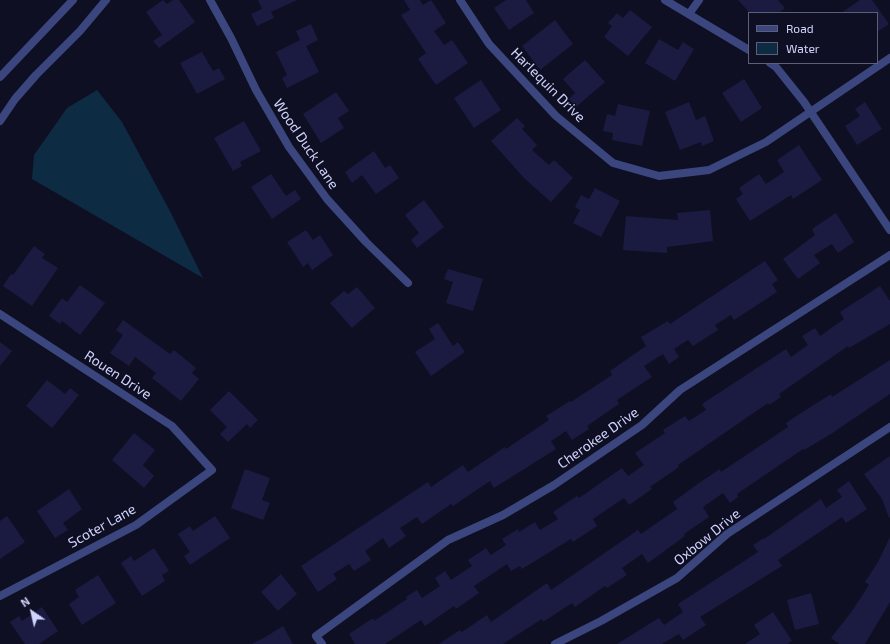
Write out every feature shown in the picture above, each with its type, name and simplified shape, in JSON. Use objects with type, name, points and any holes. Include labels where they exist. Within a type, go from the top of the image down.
[{"type":"street","points":[[0,77],[73,0]]},
{"type":"street","points":[[0,121],[15,99],[36,75],[80,31],[106,0]]},
{"type":"street","name":"Wood Duck Lane","points":[[210,0],[231,38],[256,90],[289,147],[327,199],[366,242],[408,283]]},
{"type":"street","name":"Harlequin Drive","points":[[460,0],[489,44],[556,116],[613,162],[659,176],[709,170],[766,142],[890,58]]},
{"type":"street","points":[[666,0],[748,49]]},
{"type":"street","points":[[689,14],[699,0]]},
{"type":"street","points":[[772,64],[776,67],[811,112],[890,230]]},
{"type":"street","name":"Cherokee Drive","points":[[322,644],[316,636],[448,540],[503,515],[554,485],[642,425],[680,390],[890,255]]},
{"type":"street","name":"Rouen Drive","points":[[0,314],[172,426],[212,470]]},
{"type":"street","name":"Oxbow Drive","points":[[555,644],[601,621],[677,578],[727,534],[890,427]]},
{"type":"street","name":"Scoter Lane","points":[[0,596],[136,525],[212,470]]},
{"type":"water","points":[[97,90],[122,122],[171,213],[203,278],[32,179],[34,155],[67,108]]},
{"type":"building","points":[[163,0],[167,4],[173,0],[179,0],[195,22],[159,48],[153,41],[162,35],[146,12]]},
{"type":"building","points":[[258,0],[297,0],[271,12],[274,18],[257,26],[251,14],[262,9]]},
{"type":"building","points":[[404,0],[420,0],[423,5],[431,0],[446,23],[434,31],[444,45],[452,40],[468,63],[436,85],[418,59],[426,53],[401,15],[410,10]]},
{"type":"building","points":[[506,0],[526,0],[534,13],[509,30],[494,8]]},
{"type":"building","points":[[738,0],[778,0],[785,8],[780,12],[749,12]]},
{"type":"building","points":[[860,0],[872,0],[889,24],[878,31],[878,12],[842,12]]},
{"type":"building","points":[[630,10],[652,27],[628,56],[604,37],[612,26],[608,23],[617,13],[623,18]]},
{"type":"building","points":[[555,20],[573,44],[540,70],[522,46]]},
{"type":"building","points":[[311,24],[318,40],[306,46],[319,72],[287,88],[282,78],[287,75],[276,52],[300,40],[296,31]]},
{"type":"building","points":[[659,39],[678,50],[683,42],[694,49],[675,81],[645,63]]},
{"type":"building","points":[[202,52],[213,71],[219,68],[225,79],[197,94],[180,63]]},
{"type":"building","points":[[585,60],[605,82],[576,107],[569,99],[575,93],[563,79]]},
{"type":"building","points":[[744,79],[762,108],[741,122],[722,93]]},
{"type":"building","points":[[481,80],[501,110],[474,128],[454,98]]},
{"type":"building","points":[[336,92],[349,111],[338,118],[344,128],[321,143],[303,114]]},
{"type":"building","points":[[689,102],[696,120],[705,116],[714,141],[702,146],[701,142],[680,150],[665,112]]},
{"type":"building","points":[[865,102],[882,129],[857,145],[845,126],[860,116],[855,109]]},
{"type":"building","points":[[618,104],[650,111],[642,146],[612,140],[613,133],[603,131],[607,114],[615,116]]},
{"type":"building","points":[[517,118],[525,126],[522,129],[537,145],[532,150],[549,165],[554,160],[573,178],[551,202],[524,178],[491,141]]},
{"type":"building","points":[[244,121],[261,151],[240,162],[242,166],[233,171],[214,138]]},
{"type":"building","points":[[799,145],[822,180],[793,199],[791,195],[750,221],[736,199],[743,194],[739,188],[759,174],[766,184],[784,172],[777,160]]},
{"type":"building","points":[[374,151],[385,168],[390,165],[399,178],[376,194],[362,175],[352,183],[345,172]]},
{"type":"building","points":[[271,174],[286,196],[295,190],[301,199],[272,219],[251,187]]},
{"type":"building","points":[[595,188],[620,201],[601,237],[573,223],[580,210],[575,207],[581,195],[589,199]]},
{"type":"building","points":[[424,200],[444,227],[417,248],[411,240],[419,233],[405,215]]},
{"type":"building","points":[[710,210],[713,241],[667,247],[667,253],[623,250],[626,216],[678,220],[677,213]]},
{"type":"building","points":[[836,213],[854,242],[838,253],[832,244],[814,255],[820,263],[798,279],[783,259],[815,235],[812,229]]},
{"type":"building","points":[[306,230],[313,240],[320,235],[333,255],[312,270],[308,263],[303,267],[287,242]]},
{"type":"building","points":[[34,246],[45,254],[42,258],[58,268],[32,306],[3,286]]},
{"type":"building","points":[[765,261],[778,280],[772,284],[777,292],[734,320],[731,315],[715,325],[718,330],[693,346],[688,340],[674,349],[679,357],[669,364],[663,354],[644,366],[652,377],[617,400],[619,404],[587,426],[589,429],[572,440],[566,431],[551,441],[556,449],[494,488],[490,481],[453,506],[451,504],[422,524],[417,517],[400,528],[406,536],[389,548],[383,538],[365,551],[371,560],[354,571],[349,564],[333,574],[337,579],[318,592],[301,566],[428,482],[431,487],[463,465],[468,472],[505,447],[506,449],[549,420],[546,416],[570,401],[571,402],[612,375],[610,371],[646,346],[641,337],[668,321],[670,324]]},
{"type":"building","points":[[448,269],[483,279],[473,311],[446,303],[453,282],[444,279]]},
{"type":"building","points":[[80,285],[105,303],[80,335],[62,321],[60,324],[49,316],[62,298],[67,302]]},
{"type":"building","points":[[880,286],[890,301],[890,324],[849,348],[848,346],[779,394],[781,397],[769,405],[768,403],[678,465],[679,467],[650,487],[652,489],[629,505],[624,498],[593,519],[597,526],[573,542],[571,539],[522,569],[520,566],[511,571],[507,564],[474,586],[479,593],[456,609],[454,606],[425,626],[421,620],[385,644],[355,644],[349,634],[373,618],[374,621],[407,599],[406,597],[417,590],[422,598],[440,586],[435,578],[445,571],[451,580],[472,566],[468,560],[486,548],[491,555],[506,545],[502,539],[518,529],[519,532],[535,522],[540,530],[558,519],[553,512],[577,496],[579,498],[622,468],[628,476],[644,465],[635,453],[665,433],[663,430],[685,416],[689,421],[706,410],[702,404],[786,349],[791,357],[808,345],[802,336],[815,328],[820,336],[844,319],[840,312]]},
{"type":"building","points":[[357,287],[375,308],[352,328],[330,303],[344,291],[348,294]]},
{"type":"building","points":[[123,320],[170,354],[174,350],[196,368],[192,373],[199,379],[181,401],[152,378],[156,373],[135,357],[129,366],[110,353],[123,335],[116,330]]},
{"type":"building","points":[[438,323],[453,346],[458,342],[465,352],[431,376],[415,352],[435,339],[429,329]]},
{"type":"building","points":[[0,342],[12,351],[0,366]]},
{"type":"building","points":[[890,360],[890,394],[831,434],[804,450],[803,449],[737,494],[738,497],[730,503],[723,493],[703,507],[709,517],[684,534],[685,536],[648,563],[642,554],[622,568],[627,575],[607,588],[605,586],[575,607],[572,603],[543,622],[542,619],[503,644],[439,644],[460,630],[462,632],[487,615],[491,622],[547,583],[551,590],[638,530],[641,534],[677,509],[673,502],[699,483],[720,469],[721,472],[788,427],[786,423],[804,411],[831,394],[832,397]]},
{"type":"building","points":[[47,380],[65,394],[70,388],[79,395],[52,428],[26,406]]},
{"type":"building","points":[[229,391],[258,420],[250,428],[247,424],[228,442],[220,434],[227,427],[210,410]]},
{"type":"building","points":[[134,433],[155,450],[143,465],[154,476],[144,488],[112,460]]},
{"type":"building","points":[[890,456],[889,518],[882,499],[864,474]]},
{"type":"building","points":[[245,469],[270,478],[262,500],[270,503],[263,520],[231,508]]},
{"type":"building","points":[[849,481],[867,509],[846,523],[842,517],[778,560],[782,566],[700,617],[706,625],[683,640],[679,634],[662,644],[617,644],[659,618],[664,625],[683,612],[678,604],[758,552],[753,545],[821,499],[826,508],[842,497],[837,490]]},
{"type":"building","points":[[69,489],[82,509],[63,523],[68,530],[55,538],[37,511]]},
{"type":"building","points":[[7,516],[25,542],[0,559],[0,521]]},
{"type":"building","points":[[215,516],[230,538],[190,565],[184,556],[190,552],[178,534],[190,526],[193,531]]},
{"type":"building","points":[[890,537],[890,602],[865,644],[839,644],[831,638],[852,611],[869,585],[865,582],[878,562]]},
{"type":"building","points":[[154,548],[169,571],[162,575],[165,581],[142,596],[121,563],[131,556],[134,561]]},
{"type":"building","points":[[281,574],[297,594],[278,611],[261,592]]},
{"type":"building","points":[[98,575],[116,603],[82,625],[69,604],[79,597],[75,590]]},
{"type":"building","points":[[811,593],[819,624],[795,630],[787,600]]},
{"type":"building","points":[[42,607],[58,631],[39,644],[25,644],[10,622],[19,616],[22,621]]},
{"type":"building","points":[[773,612],[792,641],[787,644],[745,644],[760,634],[754,625]]},
{"type":"building","points":[[283,626],[293,644],[252,644],[267,636]]}]
